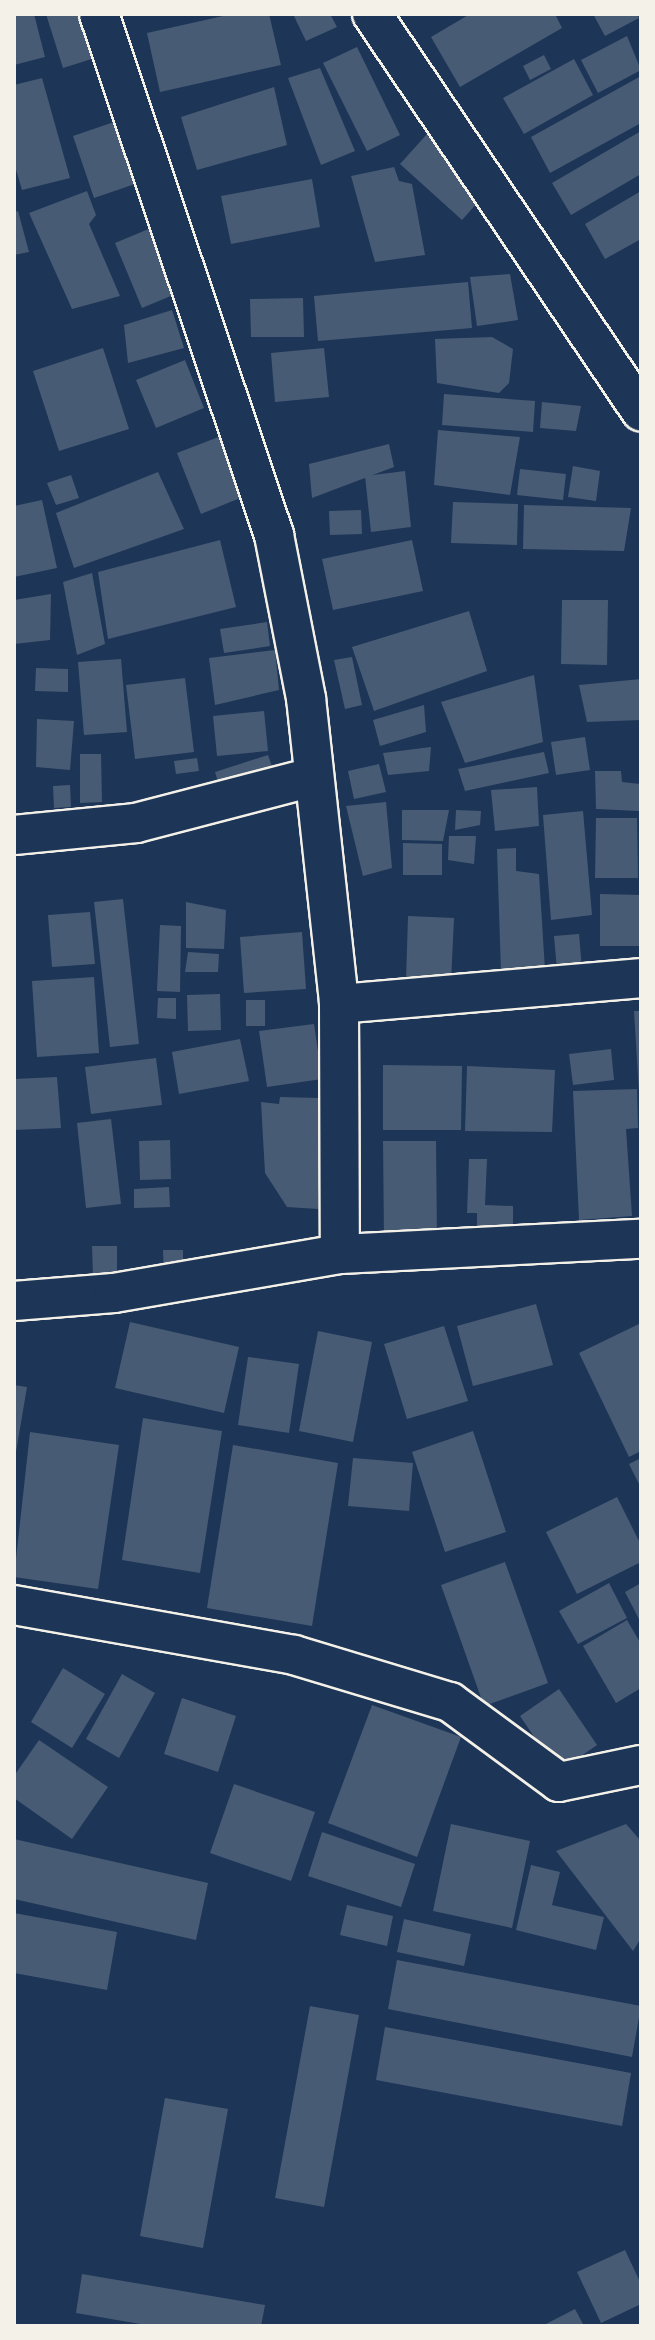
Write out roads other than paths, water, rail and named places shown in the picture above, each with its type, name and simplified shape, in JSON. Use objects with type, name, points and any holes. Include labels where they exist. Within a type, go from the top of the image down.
[{"type":"street","points":[[99,14],[274,535],[306,698],[312,777],[339,1004],[340,1254]]},
{"type":"street","points":[[372,14],[641,411]]},
{"type":"street","points":[[14,835],[136,823],[312,777]]},
{"type":"street","points":[[339,1004],[641,978]]},
{"type":"street","points":[[14,1301],[114,1293],[340,1254],[641,1239]]},
{"type":"street","points":[[14,1605],[294,1655],[450,1702],[559,1782],[641,1765]]}]
